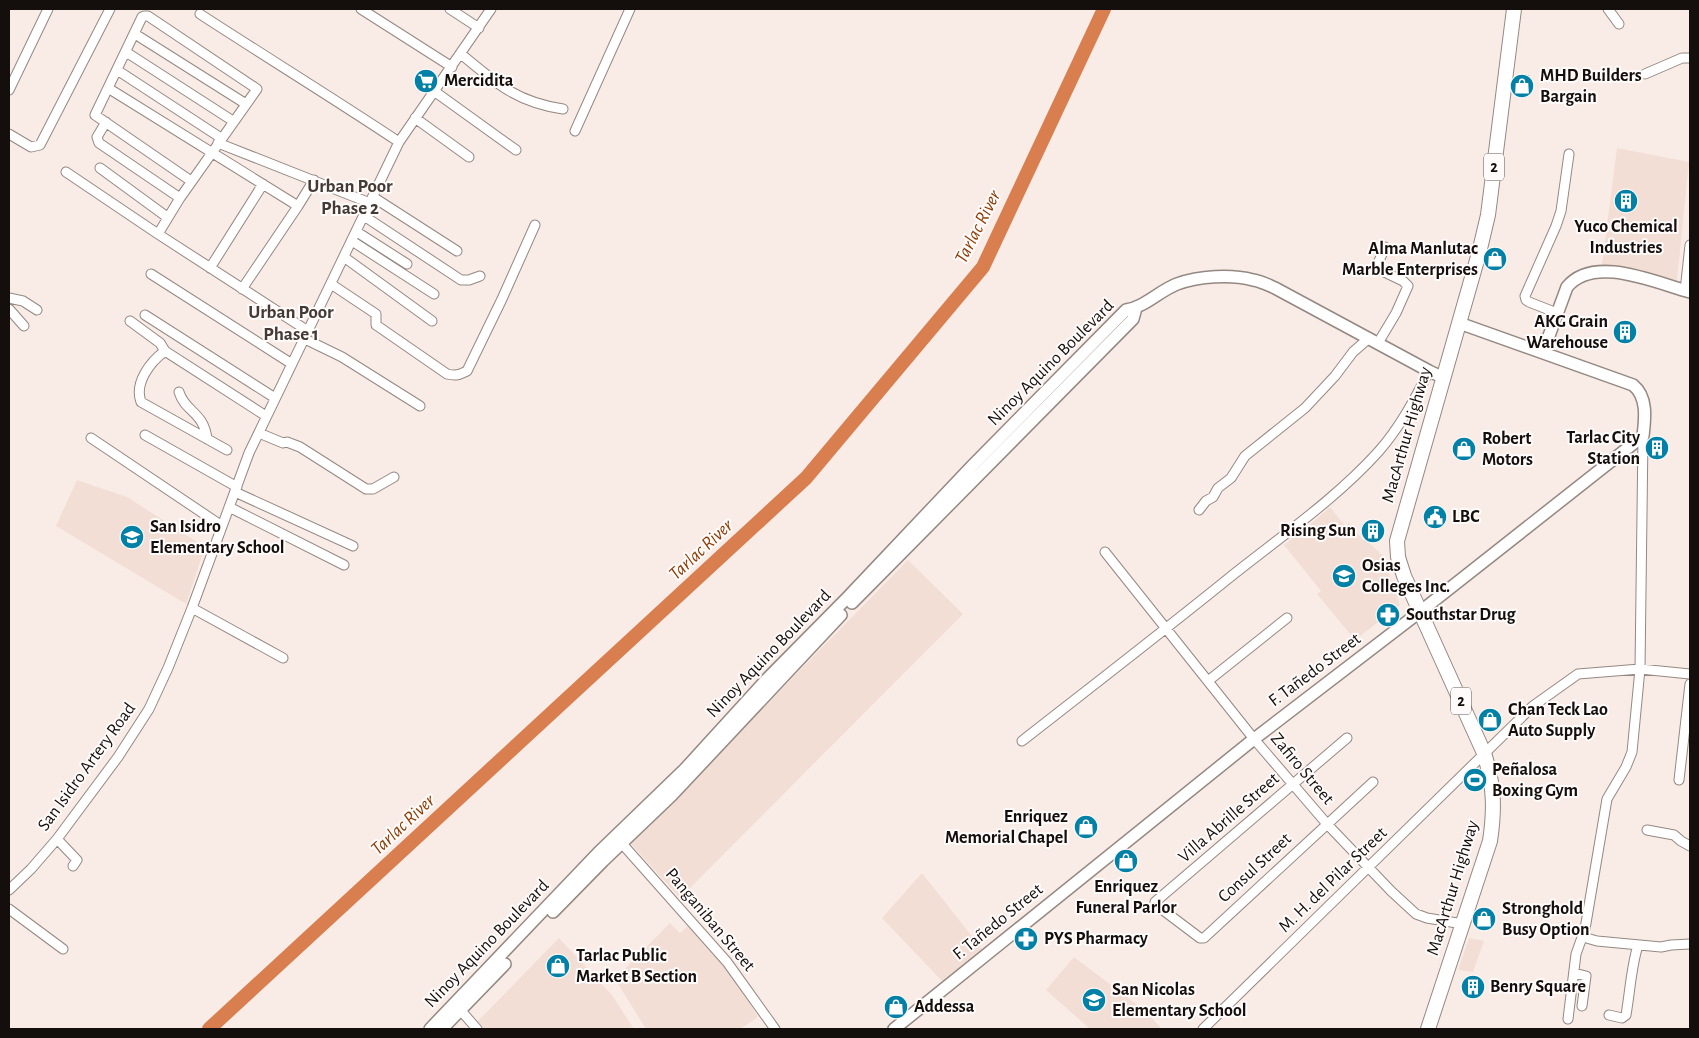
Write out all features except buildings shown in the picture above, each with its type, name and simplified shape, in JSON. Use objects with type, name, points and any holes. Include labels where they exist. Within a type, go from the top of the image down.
[{"type":"highway","name":"MacArthur Highway","points":[[1428,1029],[1490,841],[1494,815],[1490,773],[1484,753],[1404,576],[1398,557],[1397,541],[1480,253],[1488,215],[1514,9]]},
{"type":"main road","points":[[1543,352],[1567,287],[1578,277],[1594,272],[1612,272],[1688,292]]},
{"type":"main road","name":"Ninoy Aquino Boulevard","points":[[442,1029],[458,1008],[685,769],[768,678],[1126,310],[1136,308],[1177,284],[1226,277],[1254,280],[1275,288],[1444,378]]},
{"type":"main road","points":[[1459,323],[1636,387],[1644,404],[1643,436]]},
{"type":"main road","name":"F. Tañedo Street","points":[[894,1029],[1254,738],[1421,611],[1643,436]]},
{"type":"main road","name":"Ninoy Aquino Boulevard","points":[[430,1029],[458,1008]]},
{"type":"street","points":[[9,90],[48,9]]},
{"type":"street","points":[[9,134],[31,147],[40,145],[110,9]]},
{"type":"street","points":[[361,9],[452,67]]},
{"type":"street","points":[[450,9],[479,28]]},
{"type":"street","name":"San Isidro Artery Road","points":[[9,890],[31,869],[56,838],[118,757],[149,709],[192,608],[249,453],[399,142],[491,9]]},
{"type":"street","points":[[575,132],[630,9]]},
{"type":"street","points":[[1608,9],[1619,24]]},
{"type":"street","points":[[200,14],[275,64],[328,94],[399,142]]},
{"type":"street","points":[[158,234],[191,181],[257,91],[256,88],[148,16],[142,17],[95,115],[191,181]]},
{"type":"street","points":[[135,34],[246,104]]},
{"type":"street","points":[[126,52],[234,121]]},
{"type":"street","points":[[461,54],[489,77],[519,97],[562,109]]},
{"type":"street","points":[[1645,74],[1682,58],[1690,58]]},
{"type":"street","points":[[117,70],[220,141],[314,180],[371,200],[457,251]]},
{"type":"street","points":[[108,88],[298,206]]},
{"type":"street","points":[[434,91],[516,150]]},
{"type":"street","points":[[415,118],[469,157]]},
{"type":"street","points":[[106,122],[97,136],[99,143],[180,198]]},
{"type":"street","points":[[1556,313],[1526,300],[1525,296],[1561,211],[1569,154]]},
{"type":"street","points":[[100,168],[168,218]]},
{"type":"street","points":[[66,172],[242,289],[306,335],[420,406]]},
{"type":"street","points":[[242,289],[314,180]]},
{"type":"street","points":[[210,268],[263,184]]},
{"type":"street","points":[[364,216],[461,280],[469,280],[480,276]]},
{"type":"street","points":[[331,284],[376,314],[376,325],[378,327],[447,374],[460,375],[466,371],[502,299],[535,225]]},
{"type":"street","points":[[357,232],[407,264]]},
{"type":"street","points":[[352,241],[434,294]]},
{"type":"street","points":[[1688,292],[1690,245]]},
{"type":"street","points":[[1199,510],[1206,501],[1213,497],[1218,488],[1231,478],[1245,456],[1305,408],[1335,376],[1353,352],[1373,340],[1396,313],[1408,286],[1407,283],[1376,268],[1385,247]]},
{"type":"street","points":[[344,257],[432,321]]},
{"type":"street","points":[[151,274],[292,364]]},
{"type":"street","points":[[9,298],[23,301],[37,310]]},
{"type":"street","points":[[9,309],[24,326]]},
{"type":"street","points":[[145,315],[275,398]]},
{"type":"street","points":[[130,321],[160,343],[164,351],[266,416]]},
{"type":"street","points":[[164,351],[153,361],[139,384],[141,402],[227,450]]},
{"type":"street","points":[[1022,741],[1335,493],[1379,451],[1406,415],[1428,371]]},
{"type":"street","points":[[179,392],[183,402],[202,421],[207,439]]},
{"type":"street","points":[[259,433],[283,443],[287,442],[300,447],[366,489],[373,489],[394,476]]},
{"type":"street","points":[[145,435],[236,490],[353,546]]},
{"type":"street","points":[[1568,1019],[1576,954],[1583,937],[1607,799],[1631,758],[1637,713],[1640,669],[1643,436]]},
{"type":"street","points":[[91,438],[222,526]]},
{"type":"street","points":[[229,507],[344,565]]},
{"type":"street","name":"Zafiro Street","points":[[1105,552],[1254,738],[1327,824],[1416,914],[1427,918],[1463,924]]},
{"type":"street","points":[[192,608],[282,658]]},
{"type":"street","points":[[1208,681],[1288,618]]},
{"type":"street","name":"M. H. del Pilar Street","points":[[1203,1029],[1533,706],[1572,677],[1591,672],[1640,669],[1690,674]]},
{"type":"street","points":[[1679,780],[1690,684]]},
{"type":"street","name":"Villa Abrille Street","points":[[1154,904],[1347,738]]},
{"type":"street","name":"Consul Street","points":[[1154,904],[1200,938],[1204,938],[1373,782]]},
{"type":"street","points":[[1647,830],[1674,835],[1690,846]]},
{"type":"street","points":[[56,838],[77,860],[73,866]]},
{"type":"street","name":"Panganiban Street","points":[[618,840],[727,962],[775,1029]]},
{"type":"street","points":[[9,909],[63,949]]},
{"type":"street","points":[[1583,937],[1597,941],[1661,947],[1675,944],[1690,944]]},
{"type":"street","points":[[1609,1015],[1622,1018],[1626,1015],[1633,962],[1638,945]]},
{"type":"street","points":[[1574,973],[1586,976],[1582,1006]]},
{"type":"street","points":[[458,1008],[478,1029]]},
{"type":"shaded area","points":[[1617,148],[1689,162],[1677,280],[1602,264]]},
{"type":"shaded area","name":"San Isidro Elementary School","points":[[77,480],[127,497],[205,547],[186,604],[56,526]]},
{"type":"shaded area","name":"Osias Colleges Inc.","points":[[1330,507],[1345,526],[1349,523],[1363,540],[1365,539],[1383,556],[1400,605],[1355,640],[1317,594],[1321,591],[1284,545]]},
{"type":"shaded area","points":[[908,560],[963,614],[680,898],[630,843]]},
{"type":"shaded area","points":[[922,873],[982,949],[942,981],[882,918]]},
{"type":"shaded area","points":[[670,923],[680,933],[688,926],[732,975],[758,1017],[740,1029],[646,1029],[615,979]]},
{"type":"shaded area","name":"Tarlac Public Market B Section","points":[[559,938],[612,995],[634,1029],[481,1029],[475,1024]]},
{"type":"shaded area","points":[[1469,938],[1484,941],[1473,972],[1458,970]]},
{"type":"shaded area","name":"San Nicolas Elementary School","points":[[1074,957],[1144,1010],[1161,1028],[1090,1029],[1046,990]]},
{"type":"waterway","name":"Tarlac River","points":[[209,1029],[806,478],[983,267],[1104,9]]},
{"type":"place","name":"Mercidita","points":[[426,81]]},
{"type":"place","name":"MHD Builders Bargain","points":[[1522,86]]},
{"type":"place","name":"Yuco Chemical Industries","points":[[1626,201]]},
{"type":"place","name":"Alma Manlutac Marble Enterprises","points":[[1495,259]]},
{"type":"place","name":"AKG Grain Warehouse","points":[[1625,332]]},
{"type":"place","name":"Tarlac City Station","points":[[1657,448]]},
{"type":"place","name":"Robert Motors","points":[[1464,449]]},
{"type":"place","name":"LBC","points":[[1435,517]]},
{"type":"place","name":"Rising Sun","points":[[1373,531]]},
{"type":"place","name":"San Isidro Elementary School","points":[[132,537]]},
{"type":"place","name":"Osias Colleges Inc.","points":[[1344,576]]},
{"type":"place","name":"Southstar Drug","points":[[1388,615]]},
{"type":"place","name":"Chan Teck Lao Auto Supply","points":[[1490,720]]},
{"type":"place","name":"Peñalosa Boxing Gym","points":[[1475,780]]},
{"type":"place","name":"Enriquez Memorial Chapel","points":[[1086,827]]},
{"type":"place","name":"Enriquez Funeral Parlor","points":[[1126,861]]},
{"type":"place","name":"Stronghold Busy Option","points":[[1484,919]]},
{"type":"place","name":"PYS Pharmacy","points":[[1026,939]]},
{"type":"place","name":"Tarlac Public Market B Section","points":[[558,966]]},
{"type":"place","name":"Benry Square","points":[[1473,987]]},
{"type":"place","name":"San Nicolas Elementary School","points":[[1094,1000]]},
{"type":"place","name":"Addessa","points":[[896,1007]]},
{"type":"district","name":"Urban Poor Phase 2","points":[[350,197]]},
{"type":"district","name":"Urban Poor Phase 1","points":[[291,323]]}]
